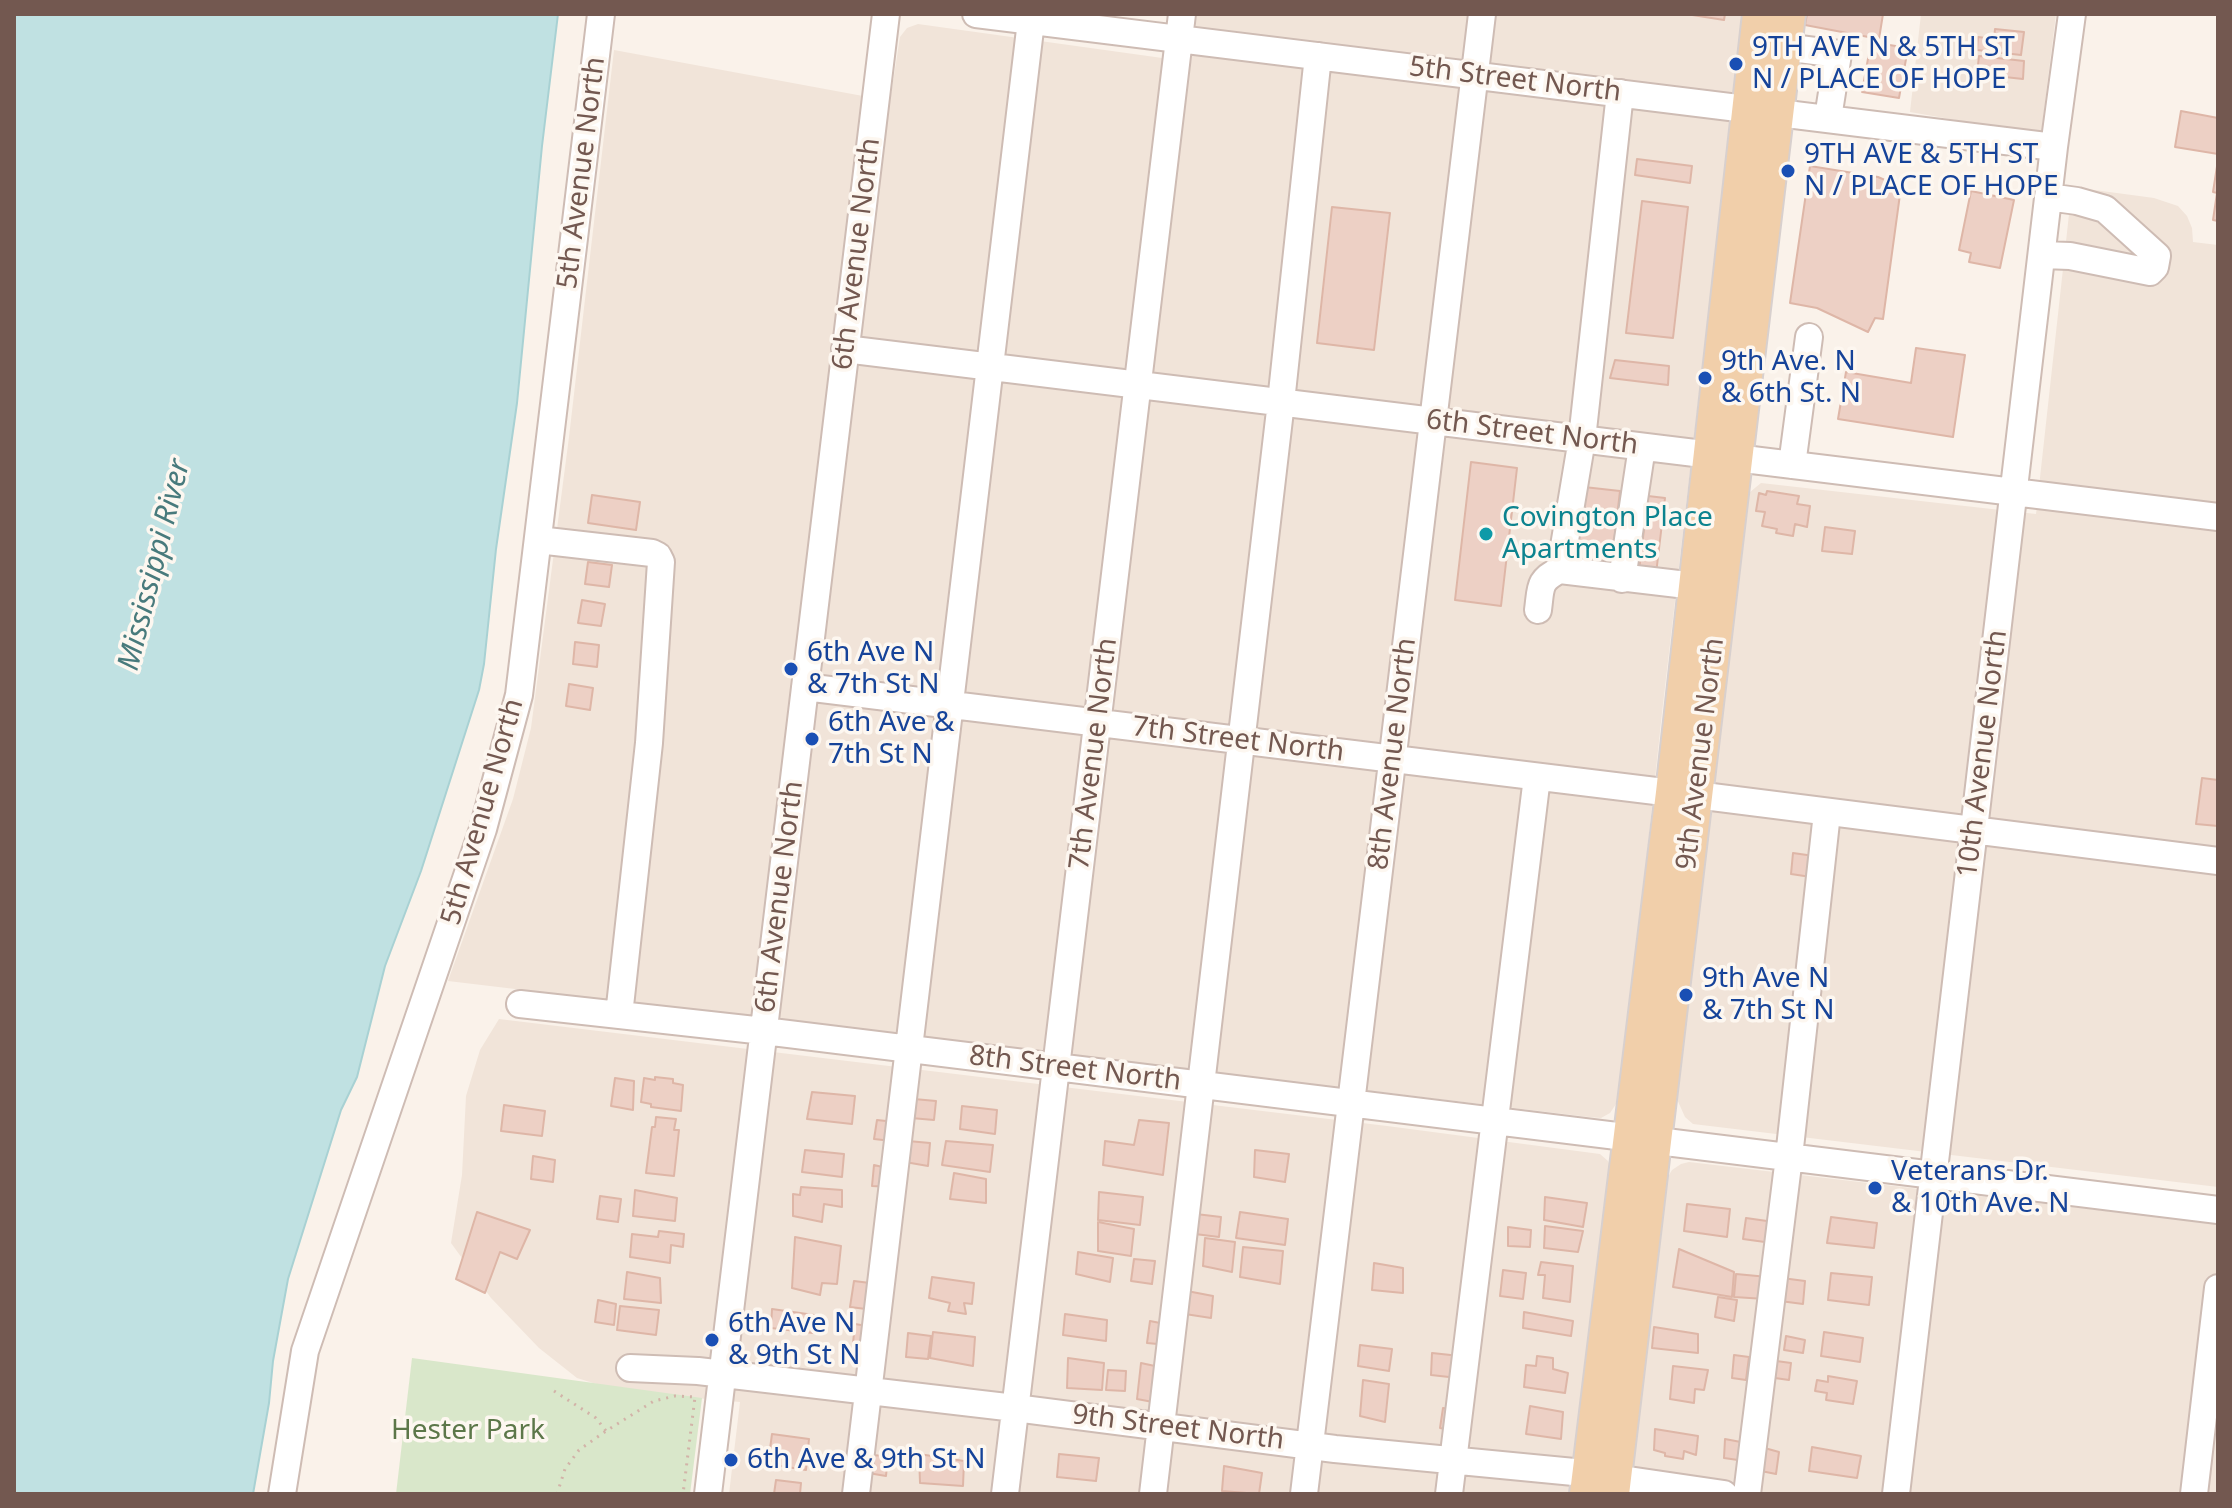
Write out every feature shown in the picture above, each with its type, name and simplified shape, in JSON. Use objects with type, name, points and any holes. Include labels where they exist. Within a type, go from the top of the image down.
[{"type":"main road","name":"9th Avenue North","points":[[1601,1485],[1762,111],[1759,14]]},
{"type":"main road","name":"9th Avenue North","points":[[1762,111],[1784,47],[1789,14]]},
{"type":"main road","name":"9th Avenue North","points":[[1684,794],[1695,586],[1723,458]]},
{"type":"street","name":"5th Avenue North","points":[[282,1494],[305,1351],[483,829],[519,695],[601,14]]},
{"type":"street","name":"6th Avenue North","points":[[708,1494],[886,14]]},
{"type":"street","name":"5th Street North","points":[[976,14],[1031,21],[1181,26],[1318,56],[2054,147]]},
{"type":"street","name":"8th Avenue North","points":[[1304,1494],[1482,14]]},
{"type":"street","name":"10th Avenue North","points":[[1896,1494],[2072,14]]},
{"type":"street","points":[[856,1494],[1031,21]]},
{"type":"street","name":"7th Avenue North","points":[[1005,1494],[1181,26]]},
{"type":"street","points":[[1784,47],[1838,54],[1828,118]]},
{"type":"street","points":[[1153,1494],[1281,402],[1318,56]]},
{"type":"street","points":[[1560,570],[1582,439],[1620,93]]},
{"type":"street","points":[[2042,255],[2070,256],[2150,272],[2155,267],[2157,256],[2105,209],[2048,197]]},
{"type":"street","points":[[1792,465],[1809,337]]},
{"type":"street","name":"6th Street North","points":[[845,349],[2218,517]]},
{"type":"street","points":[[1622,579],[1642,447]]},
{"type":"street","points":[[538,540],[652,553],[661,562],[649,743],[619,1015]]},
{"type":"street","points":[[1538,610],[1541,584],[1547,576],[1560,570],[1695,586]]},
{"type":"street","name":"7th Street North","points":[[805,687],[2218,861]]},
{"type":"street","points":[[1449,1494],[1537,777]]},
{"type":"street","points":[[1747,1494],[1827,813]]},
{"type":"street","name":"8th Street North","points":[[520,1004],[764,1031],[2218,1210]]},
{"type":"street","points":[[2194,1494],[2218,1288]]},
{"type":"street","name":"9th Street North","points":[[630,1368],[722,1374],[1453,1460],[1601,1485],[1724,1494]]},
{"type":"path","points":[[554,1391],[596,1418],[606,1431]]},
{"type":"path","points":[[557,1494],[565,1469],[579,1450],[654,1401],[675,1396],[695,1397],[683,1494]]},
{"type":"shaded area","points":[[1197,14],[1743,14],[1623,1079],[1620,1098],[1610,1113],[1601,1118],[1589,1117],[448,981],[513,799],[531,728],[614,50],[890,101],[900,37],[907,28],[918,24],[1191,62]]},
{"type":"shaded area","points":[[1921,14],[2056,14],[2041,135],[1910,112]]},
{"type":"shaded area","points":[[2072,187],[2154,198],[2178,206],[2192,228],[2193,242],[2218,245],[2218,1187],[1693,1124],[1685,1117],[1676,1097],[1744,497],[1761,483],[2036,514]]},
{"type":"shaded area","points":[[499,1019],[1600,1154],[1612,1170],[1573,1494],[729,1494],[740,1402],[619,1391],[577,1378],[539,1348],[491,1298],[451,1243],[462,1175],[466,1096],[480,1050]]},
{"type":"shaded area","points":[[1689,1162],[2218,1224],[2218,1494],[1629,1494],[1666,1180],[1672,1170]]},
{"type":"green space","name":"Hester Park","points":[[412,1358],[702,1398],[690,1494],[396,1494]]},
{"type":"water","name":"Mississippi River","points":[[14,14],[558,14],[517,403],[479,690],[421,871],[385,966],[357,1077],[341,1110],[288,1279],[253,1494],[14,1494]]},
{"type":"building","points":[[1686,14],[1725,14],[1724,20]]},
{"type":"building","points":[[1807,14],[1883,14],[1879,39],[1805,25]]},
{"type":"building","points":[[1995,29],[2024,32],[2021,55],[1977,50],[1978,37],[1994,39]]},
{"type":"building","points":[[1871,42],[1908,48],[1899,98],[1862,92]]},
{"type":"building","points":[[1979,56],[2024,61],[2023,79],[1977,74]]},
{"type":"building","points":[[2181,111],[2218,118],[2218,154],[2175,147]]},
{"type":"building","points":[[1637,159],[1692,166],[1690,183],[1635,175]]},
{"type":"building","points":[[2218,160],[2218,221],[2213,220],[2217,193],[2213,192]]},
{"type":"building","points":[[1810,166],[1878,177],[1901,187],[1883,319],[1875,318],[1868,332],[1817,308],[1790,303]]},
{"type":"building","points":[[1971,191],[2014,200],[2000,268],[1969,262],[1971,253],[1959,250]]},
{"type":"building","points":[[1642,201],[1688,207],[1673,338],[1626,333]]},
{"type":"building","points":[[1332,207],[1390,213],[1374,350],[1317,343]]},
{"type":"building","points":[[1916,348],[1965,355],[1953,437],[1838,419],[1846,372],[1911,383]]},
{"type":"building","points":[[1615,360],[1669,366],[1668,385],[1610,378]]},
{"type":"building","name":"Covington Place Apartments","points":[[1471,462],[1517,468],[1501,606],[1455,600]]},
{"type":"building","points":[[1584,487],[1620,491],[1611,568],[1575,564]]},
{"type":"building","points":[[1767,491],[1799,496],[1797,504],[1810,506],[1807,527],[1795,524],[1793,536],[1762,526],[1765,512],[1756,511],[1759,493],[1766,495]]},
{"type":"building","points":[[592,495],[640,502],[636,530],[588,523]]},
{"type":"building","points":[[1648,496],[1665,498],[1656,574],[1639,571]]},
{"type":"building","points":[[1825,527],[1855,531],[1852,554],[1822,551]]},
{"type":"building","points":[[588,562],[612,565],[609,587],[585,584]]},
{"type":"building","points":[[582,600],[605,604],[601,626],[578,623]]},
{"type":"building","points":[[575,642],[599,645],[597,667],[573,664]]},
{"type":"building","points":[[569,684],[593,688],[590,710],[566,706]]},
{"type":"building","points":[[2202,778],[2218,780],[2218,826],[2196,824]]},
{"type":"building","points":[[1793,853],[1814,856],[1811,877],[1791,874]]},
{"type":"building","points":[[655,1077],[673,1079],[673,1083],[683,1085],[681,1111],[651,1107],[651,1104],[641,1102],[644,1078],[655,1080]]},
{"type":"building","points":[[615,1078],[634,1081],[633,1110],[611,1106]]},
{"type":"building","points":[[812,1092],[855,1096],[852,1124],[807,1119]]},
{"type":"building","points":[[914,1099],[936,1101],[934,1120],[911,1118]]},
{"type":"building","points":[[504,1105],[545,1111],[542,1136],[501,1131]]},
{"type":"building","points":[[962,1106],[997,1110],[995,1134],[960,1129]]},
{"type":"building","points":[[656,1117],[676,1119],[674,1130],[679,1130],[674,1176],[646,1173]]},
{"type":"building","points":[[877,1120],[895,1122],[892,1141],[874,1139]]},
{"type":"building","points":[[1139,1120],[1169,1123],[1163,1175],[1103,1165],[1105,1141],[1134,1145]]},
{"type":"building","points":[[908,1141],[930,1143],[928,1166],[905,1162]]},
{"type":"building","points":[[946,1141],[993,1145],[990,1172],[942,1165]]},
{"type":"building","points":[[805,1150],[844,1154],[842,1177],[802,1172]]},
{"type":"building","points":[[1255,1150],[1289,1154],[1285,1182],[1254,1177]]},
{"type":"building","points":[[533,1156],[555,1160],[553,1182],[531,1179]]},
{"type":"building","points":[[874,1165],[891,1169],[890,1187],[872,1186]]},
{"type":"building","points":[[954,1173],[986,1179],[986,1203],[950,1199]]},
{"type":"building","points":[[801,1187],[842,1190],[842,1207],[824,1204],[822,1222],[793,1216],[793,1194],[800,1195]]},
{"type":"building","points":[[635,1190],[677,1198],[675,1221],[633,1216]]},
{"type":"building","points":[[1099,1192],[1143,1197],[1140,1225],[1098,1220]]},
{"type":"building","points":[[600,1196],[621,1199],[618,1222],[597,1219]]},
{"type":"building","points":[[1545,1197],[1587,1203],[1583,1227],[1544,1220]]},
{"type":"building","points":[[1687,1204],[1730,1209],[1727,1237],[1684,1231]]},
{"type":"building","points":[[477,1212],[530,1230],[517,1259],[500,1252],[485,1293],[456,1279]]},
{"type":"building","points":[[1240,1212],[1288,1219],[1285,1245],[1236,1238]]},
{"type":"building","points":[[1196,1214],[1221,1217],[1219,1237],[1195,1234]]},
{"type":"building","points":[[1831,1217],[1877,1223],[1874,1248],[1827,1243]]},
{"type":"building","points":[[1746,1218],[1774,1222],[1772,1243],[1743,1239]]},
{"type":"building","points":[[1098,1222],[1134,1229],[1131,1256],[1098,1251]]},
{"type":"building","points":[[1545,1226],[1583,1231],[1578,1252],[1544,1248]]},
{"type":"building","points":[[1508,1227],[1531,1230],[1530,1247],[1508,1246]]},
{"type":"building","points":[[659,1231],[684,1234],[683,1247],[671,1245],[670,1263],[630,1257],[632,1234],[658,1237]]},
{"type":"building","points":[[795,1237],[841,1246],[837,1284],[822,1283],[820,1295],[792,1288]]},
{"type":"building","points":[[1205,1238],[1235,1242],[1232,1272],[1203,1266]]},
{"type":"building","points":[[1243,1247],[1283,1251],[1280,1284],[1240,1277]]},
{"type":"building","points":[[1679,1249],[1734,1272],[1732,1297],[1673,1287]]},
{"type":"building","points":[[1078,1252],[1113,1258],[1110,1282],[1076,1274]]},
{"type":"building","points":[[1134,1259],[1155,1261],[1152,1284],[1131,1281]]},
{"type":"building","points":[[1541,1262],[1573,1266],[1570,1302],[1543,1298],[1545,1275],[1538,1275]]},
{"type":"building","points":[[1374,1263],[1403,1268],[1403,1293],[1372,1290]]},
{"type":"building","points":[[1503,1270],[1526,1273],[1523,1299],[1500,1296]]},
{"type":"building","points":[[627,1272],[660,1278],[661,1303],[624,1299]]},
{"type":"building","points":[[1831,1273],[1872,1277],[1869,1305],[1828,1300]]},
{"type":"building","points":[[1736,1274],[1768,1277],[1765,1299],[1734,1297]]},
{"type":"building","points":[[932,1277],[974,1283],[972,1304],[964,1303],[966,1314],[948,1311],[950,1303],[929,1298]]},
{"type":"building","points":[[1782,1278],[1805,1281],[1803,1304],[1780,1301]]},
{"type":"building","points":[[854,1281],[878,1284],[874,1310],[850,1307]]},
{"type":"building","points":[[1187,1291],[1213,1296],[1211,1318],[1185,1314]]},
{"type":"building","points":[[1718,1297],[1737,1300],[1734,1321],[1715,1317]]},
{"type":"building","points":[[598,1300],[616,1304],[614,1325],[595,1322]]},
{"type":"building","points":[[620,1306],[659,1310],[656,1335],[617,1330]]},
{"type":"building","points":[[772,1309],[814,1315],[813,1333],[771,1328]]},
{"type":"building","points":[[1524,1312],[1573,1321],[1571,1336],[1523,1328]]},
{"type":"building","points":[[1065,1314],[1107,1320],[1106,1341],[1063,1335]]},
{"type":"building","points":[[1150,1321],[1170,1325],[1168,1345],[1147,1343]]},
{"type":"building","points":[[855,1324],[867,1326],[866,1346],[853,1343]]},
{"type":"building","points":[[1654,1327],[1698,1334],[1698,1353],[1652,1348]]},
{"type":"building","points":[[933,1332],[975,1337],[973,1366],[930,1358]]},
{"type":"building","points":[[1824,1332],[1863,1338],[1860,1362],[1821,1356]]},
{"type":"building","points":[[908,1333],[931,1336],[928,1359],[906,1357]]},
{"type":"building","points":[[1786,1336],[1805,1340],[1803,1353],[1784,1350]]},
{"type":"building","points":[[1360,1345],[1392,1349],[1389,1371],[1358,1366]]},
{"type":"building","points":[[1432,1353],[1460,1356],[1458,1378],[1431,1375]]},
{"type":"building","points":[[1734,1355],[1749,1357],[1746,1380],[1732,1378]]},
{"type":"building","points":[[1537,1356],[1553,1358],[1553,1369],[1568,1373],[1565,1393],[1524,1387],[1526,1365],[1536,1366]]},
{"type":"building","points":[[1068,1358],[1104,1363],[1102,1390],[1067,1388]]},
{"type":"building","points":[[1769,1360],[1791,1363],[1789,1380],[1768,1377]]},
{"type":"building","points":[[1141,1363],[1164,1368],[1158,1403],[1137,1399]]},
{"type":"building","points":[[1673,1366],[1708,1370],[1704,1390],[1695,1389],[1694,1403],[1670,1399]]},
{"type":"building","points":[[1108,1370],[1126,1371],[1125,1391],[1106,1390]]},
{"type":"building","points":[[1828,1376],[1857,1381],[1853,1404],[1826,1400],[1827,1393],[1815,1391],[1817,1380],[1828,1382]]},
{"type":"building","points":[[1363,1380],[1389,1384],[1385,1422],[1360,1416]]},
{"type":"building","points":[[1530,1406],[1563,1412],[1561,1439],[1526,1434]]},
{"type":"building","points":[[1443,1408],[1456,1410],[1454,1431],[1440,1428]]},
{"type":"building","points":[[1655,1429],[1698,1436],[1696,1455],[1684,1451],[1683,1459],[1665,1456],[1665,1453],[1654,1450]]},
{"type":"building","points":[[772,1434],[809,1439],[806,1470],[768,1464]]},
{"type":"building","points":[[1725,1439],[1746,1443],[1745,1461],[1724,1458]]},
{"type":"building","points":[[1761,1447],[1779,1452],[1776,1474],[1756,1470]]},
{"type":"building","points":[[1812,1447],[1861,1456],[1857,1478],[1809,1471]]},
{"type":"building","points":[[919,1454],[964,1461],[963,1486],[920,1483]]},
{"type":"building","points":[[1059,1454],[1099,1458],[1096,1481],[1057,1477]]},
{"type":"building","points":[[870,1455],[888,1456],[886,1476],[868,1473]]},
{"type":"building","points":[[1224,1466],[1262,1473],[1259,1494],[1222,1491]]},
{"type":"building","points":[[776,1480],[801,1483],[800,1494],[774,1494]]},
{"type":"place","name":"9TH AVE N & 5TH ST N / PLACE OF HOPE","points":[[1736,64]]},
{"type":"place","name":"9TH AVE & 5TH ST N / PLACE OF HOPE","points":[[1788,171]]},
{"type":"place","name":"9th Ave. N & 6th St. N","points":[[1705,378]]},
{"type":"place","name":"Covington Place Apartments","points":[[1486,534]]},
{"type":"place","name":"6th Ave N & 7th St N","points":[[791,669]]},
{"type":"place","name":"6th Ave & 7th St N","points":[[812,739]]},
{"type":"place","name":"9th Ave N & 7th St N","points":[[1686,995]]},
{"type":"place","name":"Veterans Dr. & 10th Ave. N","points":[[1875,1188]]},
{"type":"place","name":"6th Ave N & 9th St N","points":[[712,1340]]},
{"type":"place","name":"6th Ave & 9th St N","points":[[731,1460]]}]
